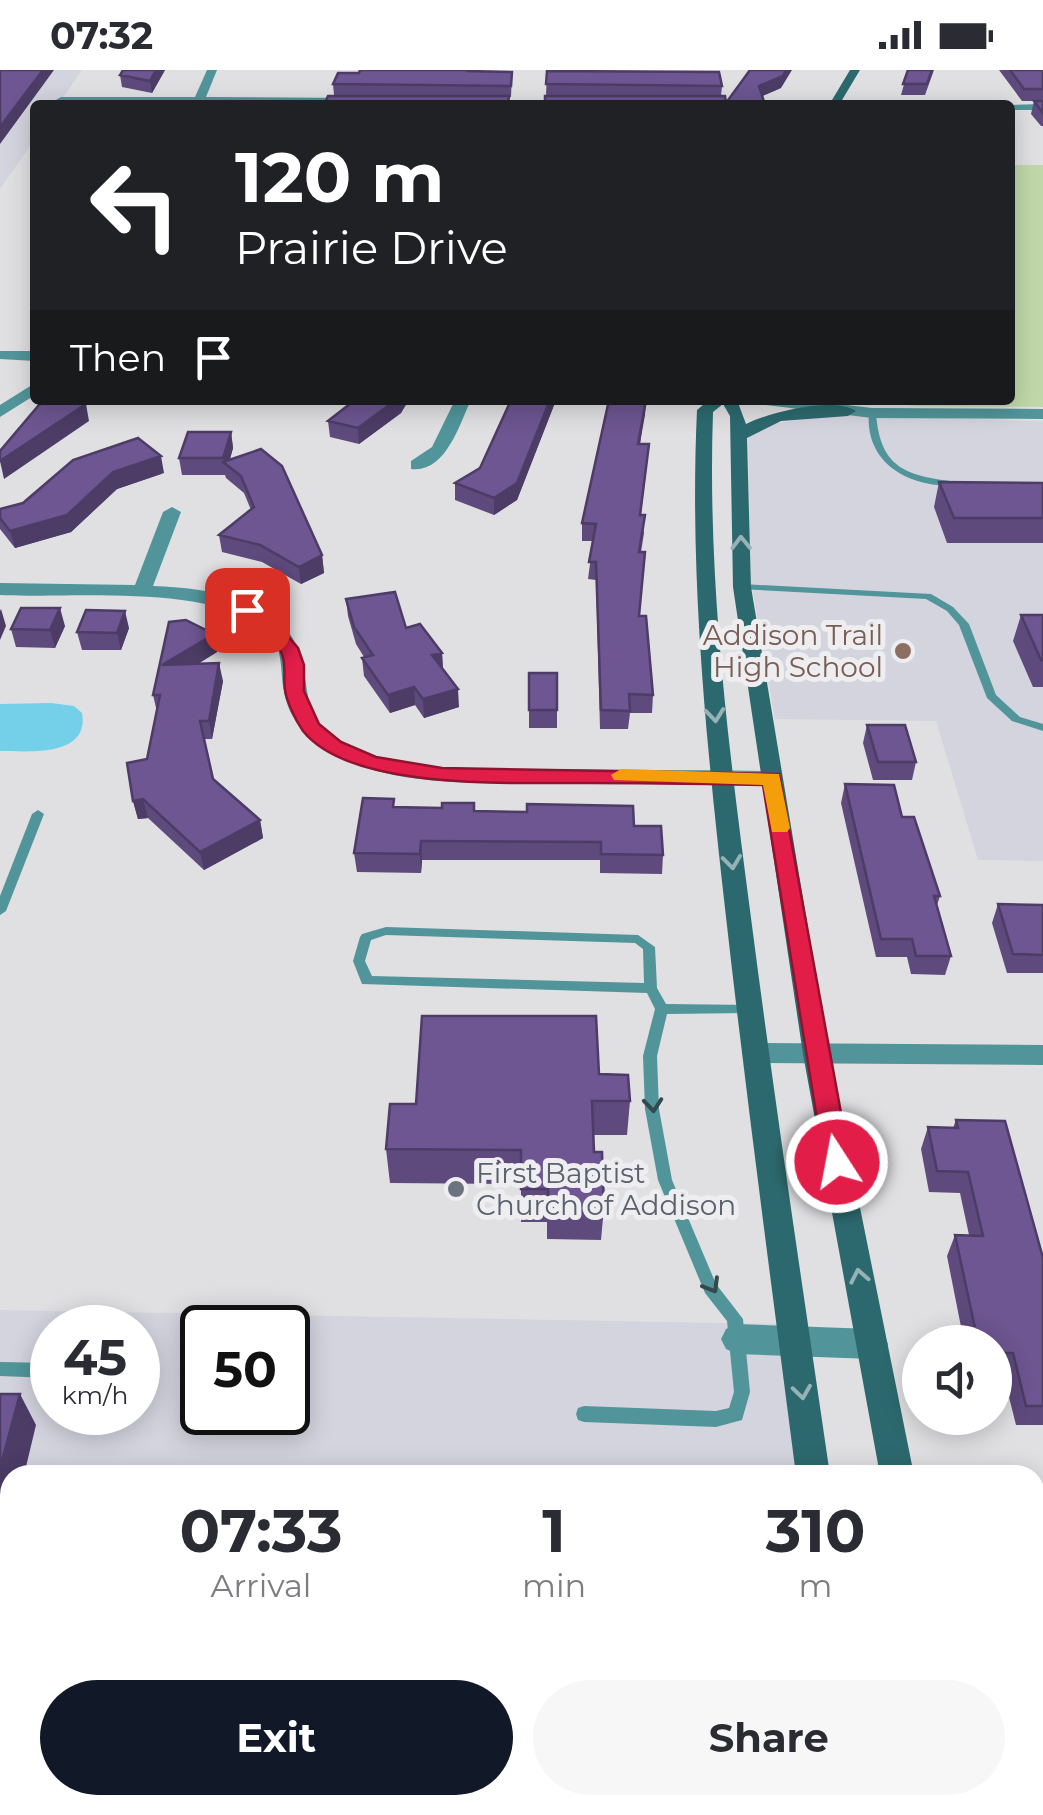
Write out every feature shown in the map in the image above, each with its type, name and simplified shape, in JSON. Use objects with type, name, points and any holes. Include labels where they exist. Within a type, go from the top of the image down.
[{"type":"main road","points":[[837,100],[854,70]]},
{"type":"main road","points":[[712,405],[705,410],[705,584],[721,776],[812,1465]]},
{"type":"main road","points":[[732,405],[738,416],[742,587],[816,1054],[895,1465]]},
{"type":"main road","points":[[739,436],[758,421],[804,412],[848,411]]},
{"type":"main road","points":[[705,584],[742,587]]},
{"type":"street","points":[[199,100],[212,70]]},
{"type":"street","points":[[1015,106],[1043,107]]},
{"type":"street","points":[[0,356],[30,356]]},
{"type":"street","points":[[0,412],[30,391]]},
{"type":"street","points":[[416,465],[439,450],[461,405]]},
{"type":"street","points":[[803,405],[872,413],[1043,414]]},
{"type":"street","points":[[140,592],[172,512]]},
{"type":"street","points":[[0,589],[140,592],[218,599],[257,616],[289,648],[294,665],[294,691],[311,728],[334,746],[372,762],[442,774],[772,778]]},
{"type":"street","points":[[755,1053],[1043,1056]]},
{"type":"street","points":[[737,1338],[872,1344]]},
{"type":"lane","points":[[872,413],[871,430],[882,458],[895,470],[940,484],[974,484]]},
{"type":"lane","points":[[742,587],[928,596],[950,609],[964,624],[991,696],[1016,719],[1043,728]]},
{"type":"lane","points":[[0,912],[38,814]]},
{"type":"lane","points":[[584,1414],[716,1419],[736,1414],[742,1392],[736,1319],[710,1288],[665,1180],[652,1109],[650,1056],[662,1009],[651,988],[649,947],[638,938],[386,931],[366,938],[359,961],[367,981],[651,988]]},
{"type":"lane","points":[[662,1009],[749,1008]]},
{"type":"lane","points":[[0,1369],[30,1370]]},
{"type":"shaded area","points":[[0,70],[82,70],[61,100],[30,100],[30,146],[0,189]]},
{"type":"shaded area","name":"Addison Trail High School","points":[[839,415],[1043,421],[1043,861],[978,860],[936,721],[775,719],[751,582],[748,437],[761,425]]},
{"type":"shaded area","points":[[0,1310],[30,1311],[30,1435],[160,1435],[160,1313],[180,1313],[180,1435],[310,1435],[310,1316],[783,1324],[802,1465],[0,1465]]},
{"type":"green space","points":[[1015,165],[1043,165],[1043,407],[906,405],[1015,405]]},
{"type":"water","points":[[0,704],[74,706],[82,713],[82,728],[76,738],[54,749],[0,751]]},
{"type":"building","points":[[0,70],[43,70],[0,127]]},
{"type":"building","points":[[123,70],[156,70],[150,81],[120,75]]},
{"type":"building","points":[[750,70],[786,70],[783,76],[759,86],[763,100],[728,100]]},
{"type":"building","points":[[908,70],[932,70],[927,84],[903,84]]},
{"type":"building","points":[[1010,70],[1043,70],[1043,89],[1024,89]]},
{"type":"building","points":[[547,71],[719,72],[722,86],[546,84]]},
{"type":"building","points":[[512,72],[511,86],[333,84],[338,73]]},
{"type":"building","points":[[328,96],[509,96],[509,100],[326,100]]},
{"type":"building","points":[[545,96],[725,96],[726,100],[545,100]]},
{"type":"building","points":[[39,405],[84,405],[0,461],[0,451]]},
{"type":"building","points":[[349,405],[389,405],[358,428],[328,421]]},
{"type":"building","points":[[509,405],[548,405],[517,483],[494,498],[455,483],[480,468]]},
{"type":"building","points":[[608,405],[645,405],[638,444],[649,444],[640,515],[645,515],[639,552],[645,552],[639,616],[646,616],[653,695],[629,694],[630,711],[601,710],[596,562],[589,562],[596,524],[582,523]]},
{"type":"building","points":[[188,432],[231,432],[223,458],[179,458]]},
{"type":"building","points":[[138,438],[161,456],[113,472],[67,515],[10,531],[0,518],[0,509],[23,503],[73,460]]},
{"type":"building","points":[[261,449],[282,466],[322,555],[299,567],[260,545],[219,535],[254,507],[241,476],[223,462]]},
{"type":"building","points":[[939,482],[1043,483],[1043,518],[954,518]]},
{"type":"building","points":[[395,592],[406,628],[420,624],[442,653],[432,655],[458,689],[423,699],[414,687],[388,695],[362,658],[373,655],[354,627],[346,599]]},
{"type":"building","points":[[21,608],[60,608],[50,630],[11,629]]},
{"type":"building","points":[[86,610],[125,611],[117,633],[77,632]]},
{"type":"building","points":[[1021,615],[1043,615],[1043,660],[1041,660]]},
{"type":"building","points":[[186,620],[214,634],[162,665],[219,663],[209,721],[200,721],[213,779],[260,820],[200,852],[143,799],[133,801],[127,763],[147,759],[160,695],[153,695],[169,622]]},
{"type":"building","points":[[529,673],[557,673],[557,710],[529,710]]},
{"type":"building","points":[[867,725],[905,725],[916,762],[878,762]]},
{"type":"building","points":[[845,784],[894,785],[902,817],[914,817],[940,896],[934,896],[951,956],[916,956],[912,939],[881,939]]},
{"type":"building","points":[[363,798],[394,799],[393,807],[442,808],[442,803],[474,803],[474,811],[527,812],[527,804],[633,806],[634,826],[661,826],[663,855],[601,854],[601,842],[421,841],[420,854],[354,853]]},
{"type":"building","points":[[998,904],[1043,905],[1043,955],[1013,954]]},
{"type":"building","points":[[422,1016],[596,1016],[599,1074],[628,1075],[630,1101],[592,1101],[594,1152],[602,1152],[604,1207],[548,1206],[548,1189],[521,1189],[521,1150],[386,1149],[390,1104],[416,1104]]},
{"type":"building","points":[[956,1120],[1005,1121],[1043,1258],[1043,1406],[1026,1406],[1012,1353],[1012,1325],[974,1325],[955,1235],[983,1236],[968,1172],[937,1171],[928,1127],[958,1128]]},
{"type":"building","points":[[0,1394],[20,1394],[1,1465]]},
{"type":"slow traffic","points":[[621,775],[772,778],[780,828]]},
{"type":"place","name":"Addison Trail High School","points":[[903,651]]},
{"type":"place","name":"First Baptist Church of Addison","points":[[456,1189]]},
{"type":"route","points":[[247,610],[268,624],[289,648],[294,665],[294,691],[311,728],[334,746],[372,762],[442,774],[772,778],[837,1162]]}]
